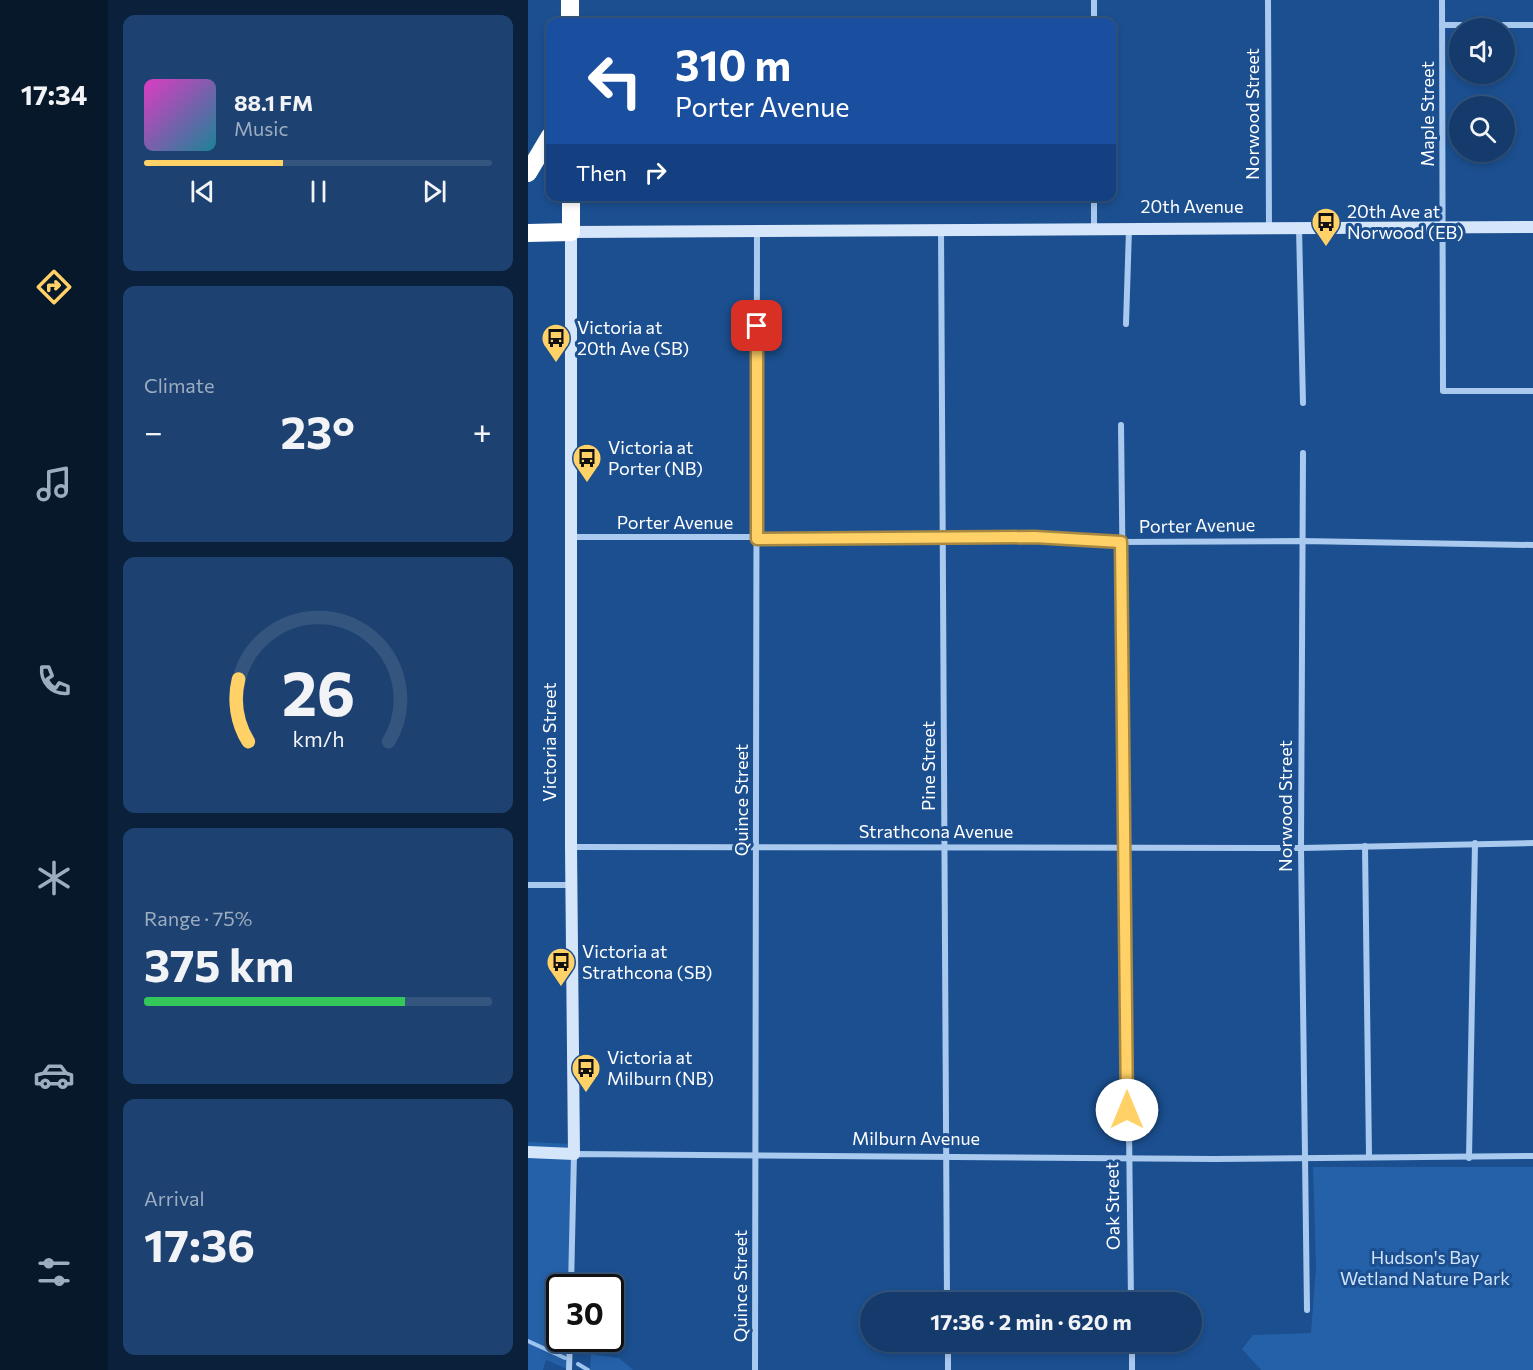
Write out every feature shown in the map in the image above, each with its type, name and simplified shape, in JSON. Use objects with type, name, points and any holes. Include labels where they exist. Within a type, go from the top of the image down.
[{"type":"highway","points":[[570,0],[570,18]]},
{"type":"highway","points":[[528,173],[546,143]]},
{"type":"highway","name":"Victoria Street","points":[[571,201],[571,232]]},
{"type":"highway","name":"20th Avenue","points":[[528,233],[571,232]]},
{"type":"street","points":[[1094,0],[1094,18]]},
{"type":"street","name":"Norwood Street","points":[[1268,0],[1269,228]]},
{"type":"street","name":"Maple Street","points":[[1442,0],[1443,391],[1533,391]]},
{"type":"street","points":[[1442,26],[1533,24]]},
{"type":"street","points":[[1094,201],[1094,229]]},
{"type":"street","name":"20th Avenue","points":[[571,232],[1533,227]]},
{"type":"street","points":[[1299,228],[1303,403]]},
{"type":"street","points":[[1126,324],[1129,229]]},
{"type":"street","name":"Pine Street","points":[[941,230],[947,1292]]},
{"type":"street","name":"Quince Street","points":[[756,1370],[757,231]]},
{"type":"street","name":"Victoria Street","points":[[571,232],[573,537],[571,847],[574,1154],[571,1274]]},
{"type":"street","name":"Oak Street","points":[[1121,425],[1127,1158],[1131,1292]]},
{"type":"street","name":"Norwood Street","points":[[1303,453],[1300,848],[1307,1310]]},
{"type":"street","name":"Porter Avenue","points":[[573,537],[757,539],[1034,537],[1121,542],[1302,541],[1533,545]]},
{"type":"street","points":[[1469,1158],[1475,843]]},
{"type":"street","name":"Strathcona Avenue","points":[[571,847],[1125,849],[1533,843]]},
{"type":"street","points":[[1365,846],[1369,1157]]},
{"type":"street","points":[[528,885],[572,885]]},
{"type":"street","name":"Milburn Avenue","points":[[528,1152],[757,1157],[1304,1159]]},
{"type":"street","points":[[1304,1159],[1533,1156]]},
{"type":"street","points":[[569,1370],[570,1352]]},
{"type":"street","points":[[948,1352],[948,1370]]},
{"type":"street","points":[[1132,1352],[1132,1370]]},
{"type":"green space","points":[[528,1142],[571,1144],[570,1274],[546,1274],[546,1352],[570,1352],[570,1370],[546,1360],[543,1370],[528,1370]]},
{"type":"green space","name":"Hudson's Bay Wetland Nature Park","points":[[1313,1167],[1533,1167],[1533,1370],[1261,1370],[1242,1349],[1253,1335],[1311,1333],[1316,1267]]},
{"type":"green space","points":[[591,1354],[619,1358],[633,1370],[590,1370]]},
{"type":"waterway","points":[[528,1341],[565,1358]]},
{"type":"waterway","points":[[578,1364],[588,1370]]},
{"type":"place","name":"20th Ave at Norwood (EB)","points":[[1326,248]]},
{"type":"place","name":"Victoria at 20th Ave (SB)","points":[[556,364]]},
{"type":"place","name":"Victoria at Porter (NB)","points":[[587,484]]},
{"type":"place","name":"Victoria at Strathcona (SB)","points":[[561,988]]},
{"type":"place","name":"Victoria at Milburn (NB)","points":[[586,1094]]},
{"type":"route","points":[[757,326],[757,539],[1034,537],[1121,542],[1127,1110]]}]
